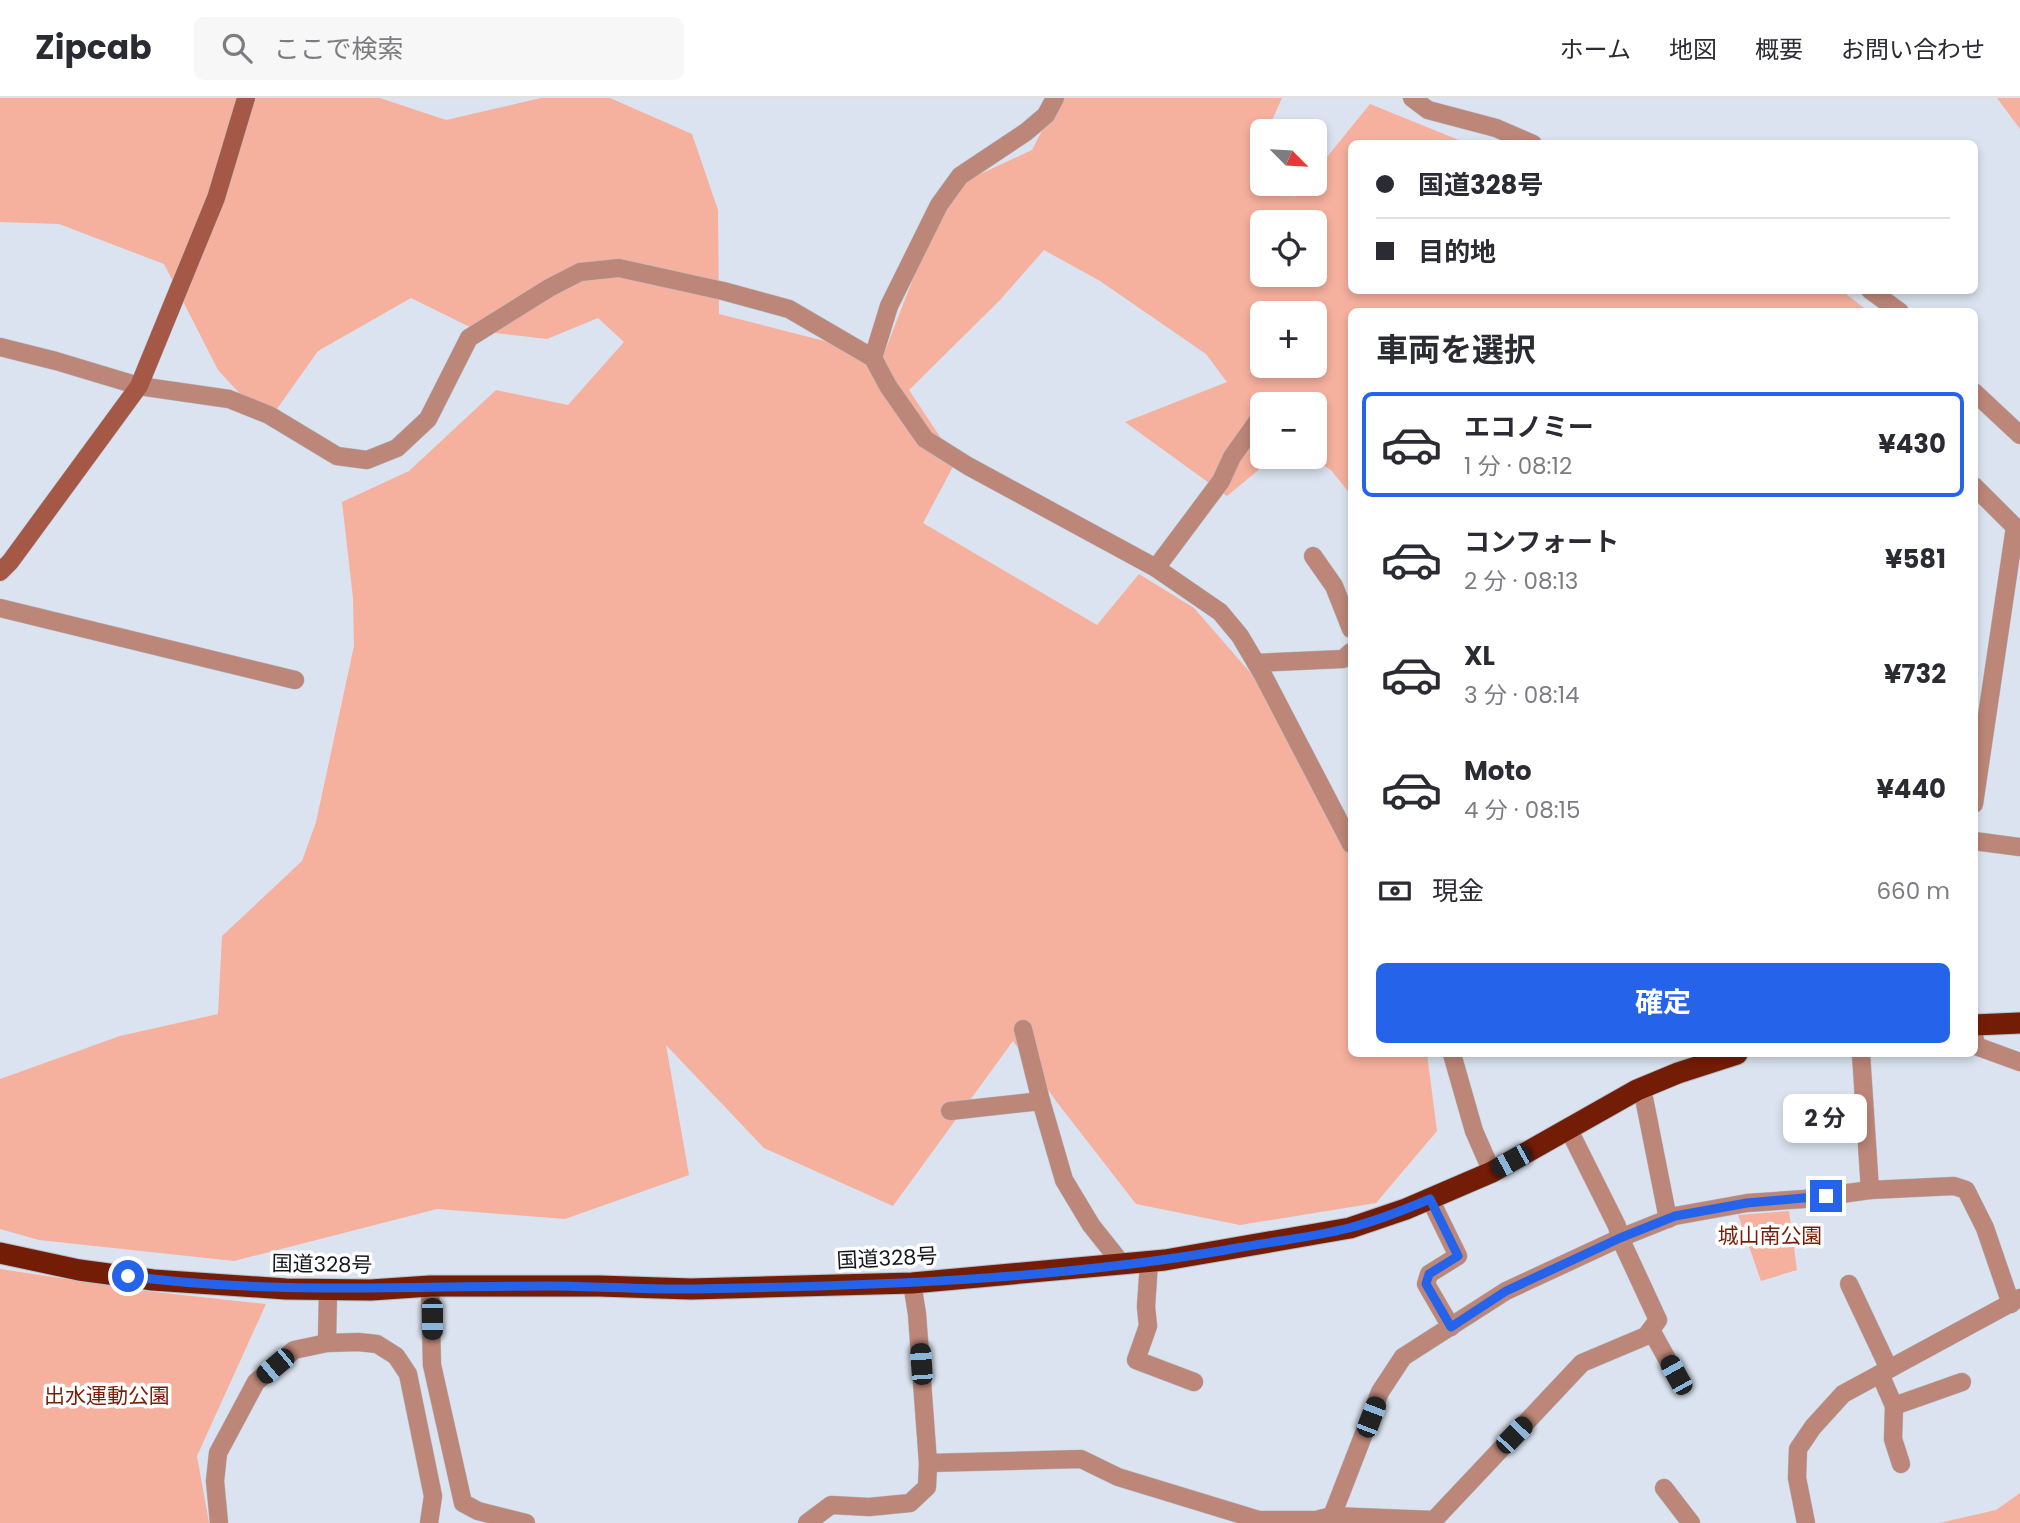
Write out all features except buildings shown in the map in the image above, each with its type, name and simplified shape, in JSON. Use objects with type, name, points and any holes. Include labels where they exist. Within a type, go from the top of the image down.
[{"type":"highway","points":[[1978,1025],[2020,1023]]},
{"type":"highway","name":"国道328号","points":[[0,1253],[79,1270],[153,1280],[328,1290],[430,1286],[691,1289],[912,1283],[1149,1262],[1350,1228],[1430,1199],[1492,1172],[1642,1088],[1728,1057]]},
{"type":"street","points":[[0,572],[139,386],[216,198],[246,98]]},
{"type":"street","points":[[873,358],[889,306],[939,205],[960,176],[1026,132],[1046,115],[1055,98]]},
{"type":"street","points":[[1412,98],[1428,110],[1496,128],[1523,140]]},
{"type":"street","points":[[0,348],[56,361],[139,386],[229,399],[269,415],[337,456],[366,460],[397,448],[428,419],[470,338],[549,288],[580,272],[619,268],[723,290],[789,309],[873,358],[888,386],[925,439],[968,466],[1156,568],[1220,612],[1240,636],[1256,663],[1348,838]]},
{"type":"street","points":[[1875,294],[1895,308]]},
{"type":"street","points":[[1978,396],[2020,435]]},
{"type":"street","points":[[1156,568],[1222,481],[1232,457],[1250,432]]},
{"type":"street","points":[[1978,490],[2018,530],[1978,779]]},
{"type":"street","points":[[1313,556],[1334,586],[1348,621]]},
{"type":"street","points":[[0,608],[295,680]]},
{"type":"street","points":[[1256,663],[1343,659],[1348,655]]},
{"type":"street","points":[[1978,842],[2020,848]]},
{"type":"street","points":[[1023,1029],[1064,1180],[1091,1225],[1122,1264]]},
{"type":"street","points":[[1978,1047],[2020,1062]]},
{"type":"street","points":[[1861,1057],[1871,1190]]},
{"type":"street","points":[[1456,1059],[1474,1131],[1492,1172]]},
{"type":"street","points":[[1642,1088],[1668,1219]]},
{"type":"street","points":[[950,1111],[1041,1101]]},
{"type":"street","points":[[928,1463],[1081,1459],[1118,1477],[1259,1520],[1316,1520],[1332,1517],[1434,1520],[1582,1363],[1646,1336],[1658,1320],[1617,1226],[1568,1128]]},
{"type":"street","points":[[1332,1517],[1380,1392],[1403,1357],[1506,1291],[1620,1238],[1668,1219],[1747,1203],[1871,1190],[1954,1186],[1966,1190],[2016,1301],[1843,1395],[1812,1427],[1798,1449],[1797,1478],[1806,1523]]},
{"type":"street","points":[[1430,1199],[1458,1256],[1429,1274],[1426,1284],[1451,1327]]},
{"type":"street","points":[[1149,1262],[1146,1307],[1148,1326],[1136,1360],[1194,1382]]},
{"type":"street","points":[[807,1523],[831,1505],[869,1507],[910,1503],[927,1487],[928,1463],[917,1314],[912,1283]]},
{"type":"street","points":[[1849,1284],[1884,1372],[1894,1406],[1892,1439],[1901,1464]]},
{"type":"street","points":[[430,1286],[432,1365],[463,1503],[478,1511],[526,1523]]},
{"type":"street","points":[[327,1343],[328,1290]]},
{"type":"street","points":[[1651,1330],[1676,1375]]},
{"type":"street","points":[[219,1523],[215,1481],[218,1453],[256,1382],[294,1350],[327,1343],[358,1342],[377,1344],[396,1356],[408,1374],[433,1496],[429,1523]]},
{"type":"street","points":[[1894,1406],[1962,1382]]},
{"type":"street","points":[[1664,1488],[1691,1523]]},
{"type":"green space","points":[[0,98],[380,98],[446,120],[541,98],[610,98],[692,134],[718,210],[719,314],[883,356],[948,189],[1032,150],[1059,98],[1282,98],[1272,119],[1250,119],[1250,196],[1327,196],[1327,157],[1370,104],[1459,140],[1348,140],[1348,294],[1846,294],[1864,308],[1348,308],[1348,491],[1327,468],[1327,392],[1250,392],[1250,469],[1260,469],[1227,496],[1125,422],[1227,382],[1206,354],[1100,281],[1044,250],[1000,300],[909,390],[956,461],[923,523],[1097,625],[1139,574],[1194,608],[1275,701],[1348,850],[1348,1057],[1427,1057],[1437,1131],[1376,1203],[1240,1225],[1136,1204],[1013,1041],[893,1206],[764,1148],[666,1045],[689,1175],[565,1219],[437,1209],[234,1261],[39,1240],[0,1229],[0,1079],[120,1036],[218,1014],[222,936],[302,861],[316,822],[354,646],[353,598],[342,502],[409,471],[496,390],[568,405],[624,342],[598,318],[547,339],[478,331],[411,298],[318,351],[267,423],[218,370],[164,264],[59,224],[0,222]]},
{"type":"green space","points":[[1997,98],[2020,98],[2020,129]]},
{"type":"green space","name":"城山南公園","points":[[1789,1211],[1797,1270],[1761,1281],[1738,1215]]},
{"type":"green space","name":"出水運動公園","points":[[0,1269],[145,1291],[266,1304],[197,1456],[209,1523],[0,1523]]},
{"type":"green space","points":[[2020,1493],[2020,1523],[1939,1523],[1996,1510]]},
{"type":"route","points":[[128,1276],[153,1280],[328,1290],[430,1286],[691,1289],[912,1283],[1165,1260],[1350,1228],[1430,1199],[1458,1256],[1429,1274],[1426,1284],[1451,1327],[1506,1291],[1620,1238],[1675,1216],[1747,1203],[1826,1196]]}]
